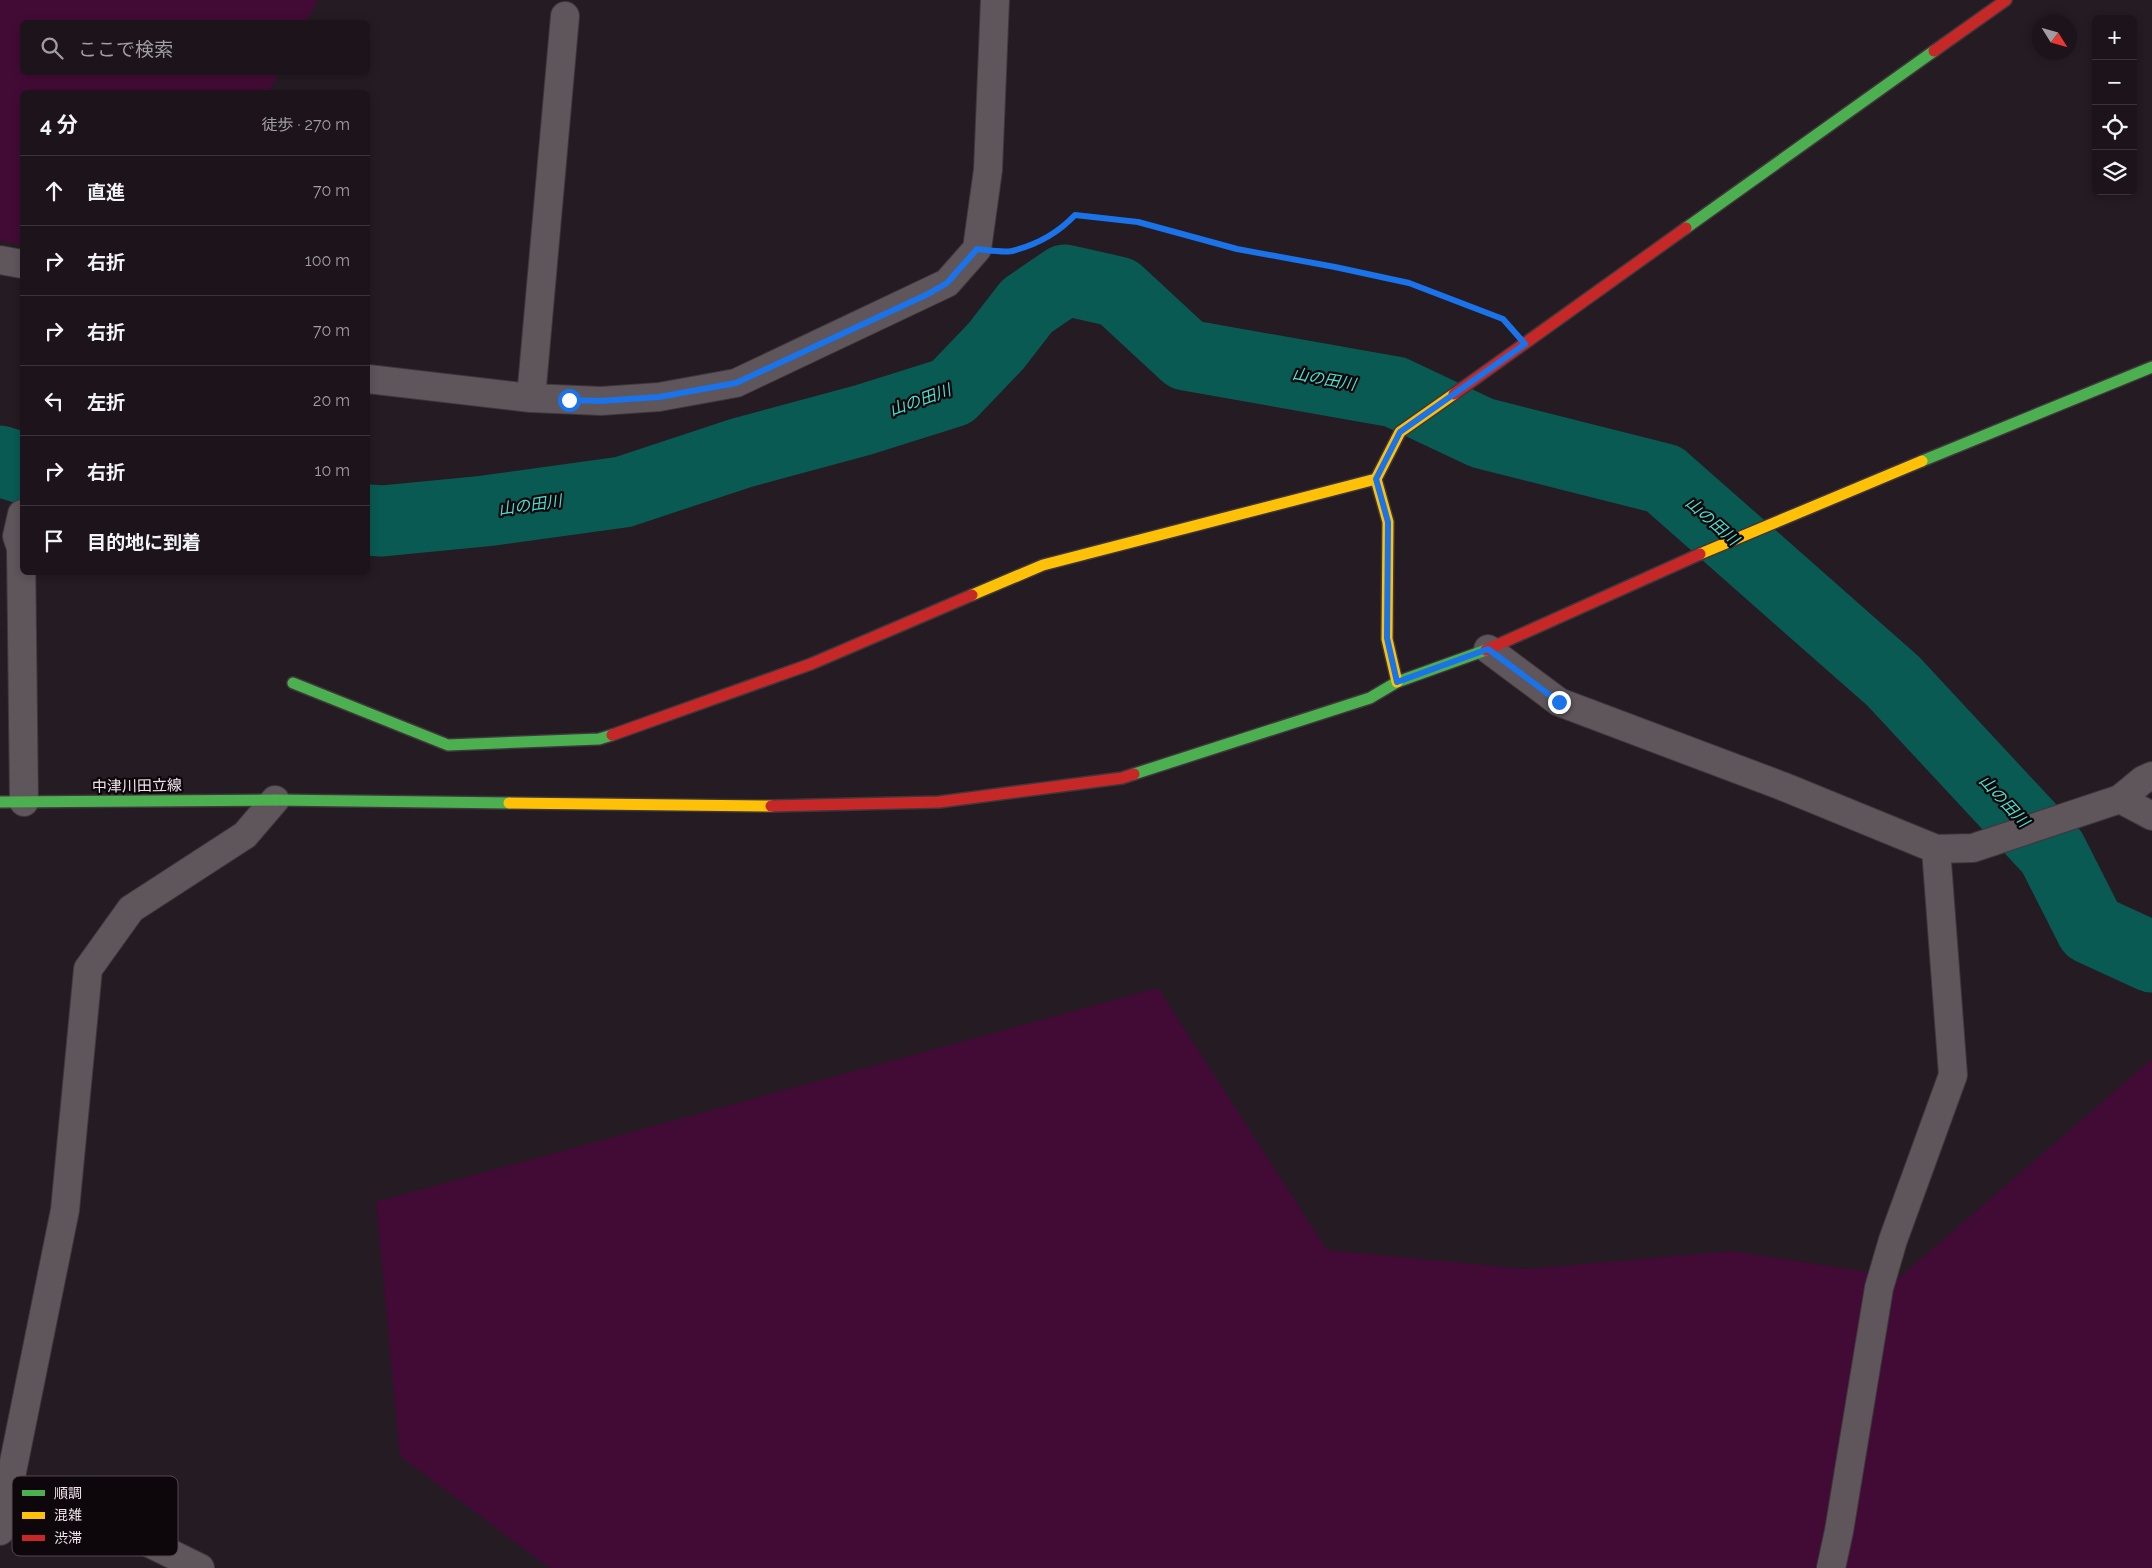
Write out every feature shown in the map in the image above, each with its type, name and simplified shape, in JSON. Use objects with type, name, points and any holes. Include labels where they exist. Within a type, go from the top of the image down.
[{"type":"street","points":[[370,379],[531,398],[600,401],[659,397],[736,383],[928,294],[947,283],[977,249],[988,170],[995,0]]},
{"type":"street","points":[[1397,682],[1387,638],[1388,522],[1376,479],[1400,432],[2006,0]]},
{"type":"street","points":[[531,398],[565,16]]},
{"type":"street","points":[[0,260],[20,264]]},
{"type":"street","name":"中津川田立線","points":[[12,802],[275,800],[753,806],[938,802],[1122,778],[1370,698],[1397,682],[1488,649],[1738,537],[2152,367]]},
{"type":"street","points":[[293,683],[448,745],[599,739],[811,664],[1043,565],[1376,479]]},
{"type":"street","points":[[20,521],[16,536],[20,546]]},
{"type":"street","points":[[12,802],[20,575]]},
{"type":"street","points":[[1488,649],[1559,702],[1773,783],[1936,849],[1973,848],[2120,799],[2143,780],[2152,776]]},
{"type":"street","points":[[2120,799],[2152,816]]},
{"type":"street","points":[[2,1522],[65,1210],[88,969],[131,909],[245,835],[275,800]]},
{"type":"street","points":[[1831,1568],[1839,1531],[1879,1288],[1893,1240],[1953,1075],[1936,849]]},
{"type":"street","points":[[176,1556],[200,1568]]},
{"type":"path","points":[[977,249],[1010,251],[1018,249],[1039,241],[1064,226],[1075,215],[1138,222],[1237,249],[1409,283],[1503,319],[1525,344]]},
{"type":"shaded area","points":[[0,0],[318,0],[307,20],[20,20],[20,75],[278,75],[270,90],[20,90],[20,245],[0,241]]},
{"type":"shaded area","points":[[1158,988],[1327,1250],[1527,1269],[1733,1251],[1900,1277],[2152,1059],[2152,1568],[550,1568],[400,1456],[376,1202]]},
{"type":"waterway","name":"山の田川","points":[[370,520],[382,521],[485,511],[623,492],[741,453],[863,420],[952,392],[996,346],[1027,306],[1065,280],[1118,292],[1186,355],[1395,392],[1482,433],[1664,479],[1893,681],[2052,852],[2091,929],[2152,957]]},
{"type":"waterway","name":"山の田川","points":[[0,461],[20,467]]},
{"type":"traffic: fast","points":[[1686,228],[1934,51]]},
{"type":"traffic: fast","points":[[1922,461],[2152,367]]},
{"type":"traffic: fast","points":[[1134,774],[1370,698],[1397,682],[1486,650]]},
{"type":"traffic: fast","points":[[293,683],[448,745],[599,739],[612,735]]},
{"type":"traffic: fast","points":[[275,800],[509,803]]},
{"type":"traffic: fast","points":[[0,802],[275,800]]},
{"type":"traffic: slow","points":[[1397,682],[1387,639],[1388,522],[1376,479],[1400,432],[1454,394]]},
{"type":"traffic: slow","points":[[1700,554],[1922,461]]},
{"type":"traffic: slow","points":[[972,595],[1043,565],[1376,479]]},
{"type":"traffic: slow","points":[[509,803],[771,806]]},
{"type":"traffic: jam","points":[[1934,51],[2006,0]]},
{"type":"traffic: jam","points":[[1454,394],[1686,228]]},
{"type":"traffic: jam","points":[[1486,650],[1700,554]]},
{"type":"traffic: jam","points":[[612,735],[811,664],[972,595]]},
{"type":"traffic: jam","points":[[771,806],[939,802],[1122,778],[1134,774]]},
{"type":"route","points":[[569,400],[600,401],[659,397],[736,383],[928,294],[947,283],[977,249],[1010,251],[1039,241],[1064,226],[1075,215],[1138,222],[1237,249],[1409,283],[1503,319],[1525,344],[1400,432],[1376,479],[1388,522],[1387,638],[1397,682],[1488,649],[1559,702]]}]
